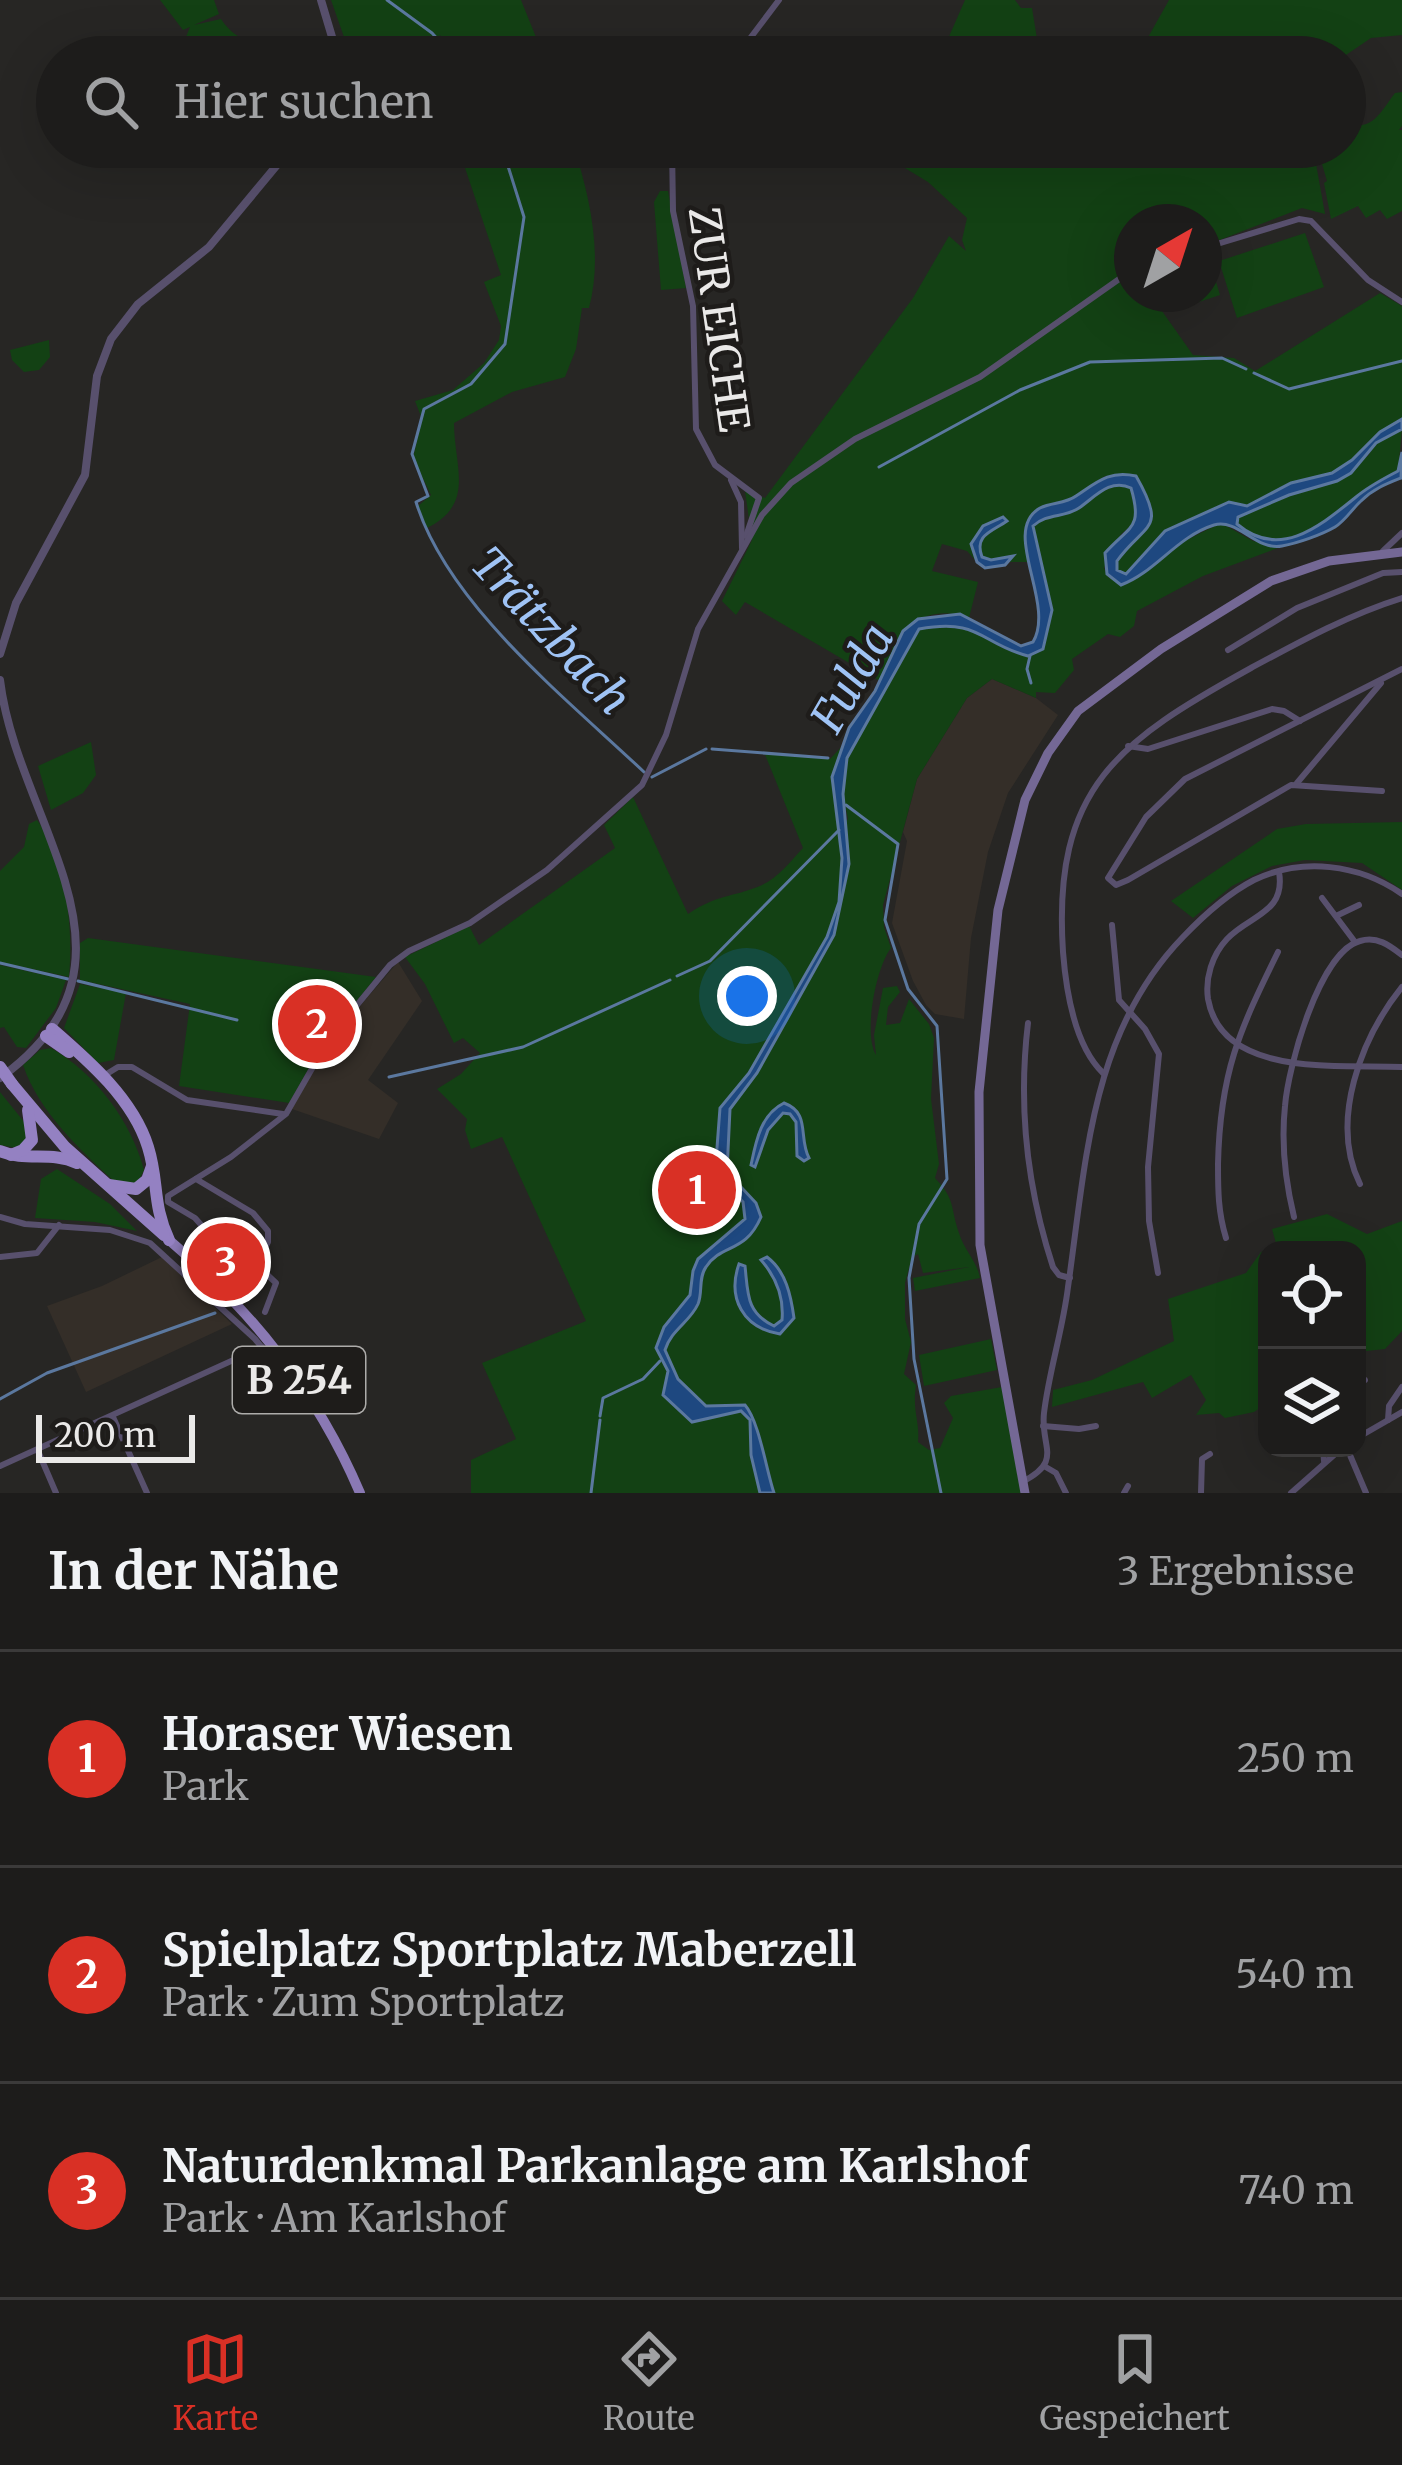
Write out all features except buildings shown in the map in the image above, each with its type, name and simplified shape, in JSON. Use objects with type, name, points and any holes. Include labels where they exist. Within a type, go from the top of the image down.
[{"type":"highway","points":[[49,1033],[102,1077],[137,1121],[152,1165],[156,1208],[170,1240]]},
{"type":"highway","name":"B 254","points":[[0,1067],[6,1081],[84,1166],[170,1240]]},
{"type":"highway","points":[[5,1153],[27,1148],[33,1136],[26,1104]]},
{"type":"highway","points":[[5,1153],[19,1158],[59,1155],[84,1166]]},
{"type":"highway","points":[[103,1183],[136,1189],[147,1180],[152,1165]]},
{"type":"main road","points":[[1023,1488],[980,1245],[979,1092],[998,910],[1024,800],[1048,753],[1078,711],[1118,679],[1271,581],[1329,561],[1402,552]]},
{"type":"main road","name":"B 254","points":[[170,1240],[233,1298],[279,1351],[318,1409],[360,1493]]},
{"type":"street","points":[[321,0],[332,36]]},
{"type":"street","points":[[752,36],[779,0]]},
{"type":"street","points":[[0,654],[16,603],[85,475],[97,376],[110,339],[138,304],[209,247],[275,168]]},
{"type":"street","name":"ZUR EICHE","points":[[669,168],[673,211],[693,306],[696,430],[709,457],[760,502],[743,547]]},
{"type":"street","points":[[1222,243],[1299,219],[1311,221],[1368,280],[1402,302]]},
{"type":"street","points":[[265,1312],[276,1283],[256,1264],[218,1244],[195,1218],[168,1202],[167,1196],[286,1114],[329,1039],[391,965],[409,951],[470,923],[547,870],[642,785],[666,735],[692,644],[773,500],[826,457],[980,377],[1114,283]]},
{"type":"street","points":[[729,477],[741,502],[743,547]]},
{"type":"street","points":[[1378,553],[1402,533]]},
{"type":"street","points":[[1228,650],[1297,608],[1383,573],[1402,572]]},
{"type":"street","points":[[1103,1073],[1092,1061],[1072,1005],[1064,957],[1062,907],[1082,808],[1128,746],[1188,704],[1283,650],[1402,598]]},
{"type":"street","points":[[1383,680],[1297,783],[1128,880],[1110,882],[1110,869],[1172,788],[1402,669]]},
{"type":"street","points":[[0,680],[74,919],[74,979],[64,1010],[6,1081]]},
{"type":"street","points":[[1128,746],[1148,748],[1272,709],[1300,721]]},
{"type":"street","points":[[1297,783],[1382,791]]},
{"type":"street","points":[[1023,1488],[1044,1466],[1048,1453],[1043,1426],[1070,1278],[1087,1144],[1103,1073],[1128,1012],[1160,962],[1201,919],[1241,888],[1279,872],[1322,866],[1370,876],[1402,894]]},
{"type":"street","points":[[1279,872],[1281,889],[1276,902],[1227,940],[1208,975],[1214,1017],[1234,1044],[1262,1057],[1402,1067]]},
{"type":"street","points":[[1322,898],[1355,942]]},
{"type":"street","points":[[1336,916],[1359,905]]},
{"type":"street","points":[[1112,926],[1119,1000],[1145,1029],[1159,1054],[1148,1167],[1149,1221],[1158,1273]]},
{"type":"street","points":[[1294,1217],[1285,1177],[1284,1125],[1292,1061],[1314,1000],[1355,942],[1376,940],[1402,955]]},
{"type":"street","points":[[1226,1238],[1218,1213],[1220,1108],[1234,1044],[1279,952]]},
{"type":"street","points":[[1360,1184],[1349,1122],[1359,1065],[1376,1024],[1402,986]]},
{"type":"street","points":[[1028,1023],[1023,1106],[1032,1184],[1053,1268],[1070,1278]]},
{"type":"street","points":[[102,1077],[118,1067],[132,1067],[187,1100],[286,1114]]},
{"type":"street","points":[[196,1179],[262,1220],[268,1242],[256,1264]]},
{"type":"street","points":[[0,1217],[25,1224],[110,1229],[150,1243],[184,1270],[285,1376]]},
{"type":"street","points":[[0,1257],[37,1253],[58,1225]]},
{"type":"street","points":[[0,1466],[262,1348]]},
{"type":"street","points":[[1388,1420],[1389,1406],[1402,1387]]},
{"type":"street","points":[[1366,1433],[1402,1412]]},
{"type":"street","points":[[113,1417],[147,1493]]},
{"type":"street","points":[[1043,1426],[1096,1426]]},
{"type":"street","points":[[38,1451],[56,1493]]},
{"type":"street","points":[[1201,1493],[1202,1459],[1210,1454]]},
{"type":"street","points":[[1324,1457],[1324,1461]]},
{"type":"street","points":[[1291,1493],[1330,1457]]},
{"type":"street","points":[[1349,1457],[1366,1493]]},
{"type":"street","points":[[1044,1466],[1056,1474],[1066,1493]]},
{"type":"shaded area","points":[[992,679],[1036,698],[1058,715],[1008,793],[988,852],[971,938],[964,1019],[935,1014],[926,1005],[892,923],[907,841],[903,832],[917,779],[967,698]]},
{"type":"shaded area","points":[[398,962],[422,1001],[368,1080],[398,1103],[379,1139],[292,1109],[331,1040]]},
{"type":"shaded area","points":[[162,1257],[232,1324],[86,1392],[47,1306]]},
{"type":"green space","points":[[160,0],[214,0],[219,14],[194,25],[221,19],[239,36],[186,36],[190,27],[183,30]]},
{"type":"green space","points":[[331,0],[521,0],[536,36],[440,35],[344,36]]},
{"type":"green space","points":[[965,0],[1015,0],[1021,8],[1032,8],[1037,36],[949,36]]},
{"type":"green space","points":[[1169,0],[1402,0],[1402,35],[1366,41],[1366,36],[1149,36]]},
{"type":"green space","points":[[1402,92],[1402,211],[1387,219],[1380,210],[1366,218],[1358,206],[1331,219],[1323,168],[1366,168],[1366,124],[1395,93]]},
{"type":"green space","points":[[465,168],[579,168],[589,206],[595,268],[589,308],[582,308],[576,349],[565,377],[512,392],[454,423],[457,496],[452,508],[427,528],[418,506],[431,495],[413,458],[422,419],[415,401],[453,390],[484,363],[499,340],[501,326],[484,282],[501,275]]},
{"type":"green space","points":[[905,168],[1317,168],[1325,214],[1302,208],[1222,239],[1222,204],[1114,204],[1114,312],[1163,312],[1193,355],[1234,358],[1255,371],[1380,293],[1402,306],[1402,419],[1332,473],[1291,483],[1247,506],[1229,502],[1165,531],[1126,574],[1116,569],[1117,561],[1143,531],[1150,515],[1135,476],[1105,476],[1071,500],[1040,508],[1024,531],[1028,562],[1010,562],[1011,555],[991,560],[982,557],[979,541],[1001,525],[983,526],[972,553],[977,562],[967,551],[942,544],[932,571],[978,582],[969,618],[935,614],[922,619],[902,638],[880,681],[745,602],[736,615],[722,601],[752,540],[745,491],[765,498],[913,298],[949,236],[966,251],[962,240],[967,218]]},
{"type":"green space","points":[[660,191],[668,191],[686,288],[661,290],[654,202]]},
{"type":"green space","points":[[1305,233],[1324,287],[1237,318],[1222,260]]},
{"type":"green space","points":[[49,340],[50,357],[39,370],[24,372],[12,360],[10,350]]},
{"type":"green space","points":[[1402,429],[1398,471],[1321,525],[1280,539],[1259,536],[1237,524],[1238,517],[1309,488],[1368,456],[1376,443]]},
{"type":"green space","points":[[1122,484],[1131,488],[1137,521],[1121,534],[1104,568],[1109,578],[1143,574],[1170,548],[1221,523],[1253,541],[1283,546],[1203,576],[1137,611],[1134,626],[1120,637],[1108,634],[1072,659],[1074,670],[1055,693],[1036,692],[1036,698],[992,679],[967,698],[917,779],[883,905],[891,948],[880,970],[871,1017],[876,1055],[874,1035],[883,988],[897,986],[900,992],[888,1007],[886,1025],[900,1023],[909,999],[929,1024],[934,1038],[931,1099],[939,1164],[935,1178],[949,1198],[961,1239],[980,1278],[915,1291],[913,1278],[969,1267],[923,1273],[918,1254],[912,1257],[905,1283],[905,1319],[911,1342],[904,1374],[916,1385],[918,1442],[929,1450],[940,1448],[953,1418],[944,1403],[951,1396],[1002,1387],[1021,1493],[471,1493],[471,1460],[516,1439],[482,1363],[586,1321],[502,1137],[471,1149],[467,1119],[437,1089],[461,1074],[480,1053],[463,1038],[454,1043],[425,984],[405,957],[469,926],[479,945],[615,848],[604,825],[633,797],[688,914],[766,883],[803,848],[764,752],[830,759],[845,743],[832,777],[840,827],[848,819],[843,794],[847,758],[919,629],[972,631],[1019,654],[1048,633],[1033,526]]},
{"type":"green space","points":[[91,742],[96,775],[83,793],[51,810],[38,766]]},
{"type":"green space","points":[[37,820],[55,855],[66,895],[69,977],[0,962],[0,871],[24,847],[29,824]]},
{"type":"green space","points":[[1402,822],[1402,890],[1362,863],[1305,860],[1272,866],[1232,886],[1193,918],[1171,901],[1277,829]]},
{"type":"green space","points":[[88,938],[376,977],[325,1040],[289,1103],[179,1086],[190,1004],[80,980],[80,943]]},
{"type":"green space","points":[[0,965],[66,980],[56,1008],[26,1048],[17,1047],[4,1027],[0,1028]]},
{"type":"green space","points":[[80,984],[126,993],[114,1060],[98,1063],[64,1028]]},
{"type":"green space","points":[[51,1048],[82,1071],[120,1116],[144,1170],[137,1184],[116,1183],[75,1144],[39,1099],[23,1065],[40,1050]]},
{"type":"green space","points":[[0,1092],[25,1123],[28,1136],[18,1148],[0,1145]]},
{"type":"green space","points":[[57,1169],[110,1204],[137,1231],[95,1222],[35,1218],[41,1179]]},
{"type":"green space","points":[[1327,1214],[1367,1234],[1402,1221],[1402,1331],[1385,1349],[1366,1351],[1366,1241],[1275,1241],[1272,1229]]},
{"type":"green space","points":[[213,1243],[251,1266],[241,1283],[230,1284],[203,1258]]},
{"type":"green space","points":[[1258,1256],[1258,1409],[1254,1412],[1225,1418],[1219,1413],[1196,1415],[1206,1400],[1191,1375],[1152,1398],[1143,1382],[1052,1407],[1053,1390],[1092,1380],[1174,1341],[1168,1299],[1246,1273]]},
{"type":"green space","points":[[991,1339],[997,1370],[924,1386],[919,1355]]},
{"type":"water","points":[[1402,419],[1402,429],[1376,443],[1351,473],[1238,517],[1237,524],[1253,535],[1284,539],[1300,535],[1398,471],[1402,452],[1401,478],[1370,493],[1323,533],[1273,546],[1231,526],[1214,525],[1121,585],[1107,574],[1105,553],[1132,525],[1136,512],[1131,488],[1116,485],[1073,511],[1033,526],[1052,610],[1043,649],[1028,656],[968,629],[919,629],[847,758],[843,794],[849,864],[834,935],[757,1073],[730,1109],[727,1172],[756,1203],[761,1217],[748,1237],[706,1267],[698,1304],[665,1350],[678,1379],[706,1406],[745,1405],[750,1412],[774,1493],[760,1493],[751,1455],[750,1420],[741,1411],[692,1422],[663,1395],[668,1371],[656,1348],[664,1327],[690,1295],[698,1259],[745,1219],[743,1202],[719,1178],[720,1108],[749,1073],[827,937],[839,902],[842,858],[832,777],[849,728],[875,691],[903,631],[918,619],[960,614],[1021,646],[1033,642],[1038,608],[1026,550],[1029,519],[1040,508],[1072,499],[1104,479],[1136,476],[1150,507],[1149,525],[1117,561],[1117,570],[1126,574],[1165,531],[1229,502],[1247,506],[1291,483],[1332,473]]},
{"type":"water","points":[[1003,517],[1007,521],[982,539],[980,550],[982,557],[991,560],[1013,556],[1005,565],[985,568],[977,562],[971,544],[983,526]]},
{"type":"water","points":[[784,1103],[801,1119],[809,1158],[804,1161],[797,1156],[796,1122],[783,1113],[768,1130],[755,1167],[751,1165],[761,1129]]},
{"type":"water","points":[[767,1257],[783,1277],[793,1310],[794,1318],[780,1334],[756,1325],[737,1300],[739,1264],[745,1266],[750,1301],[758,1315],[774,1326],[782,1320],[778,1288],[761,1260]]},
{"type":"waterway","name":"Trätzbach","points":[[387,0],[435,36]]},
{"type":"waterway","name":"Trätzbach","points":[[509,168],[524,217],[505,344],[471,384],[424,409],[412,454],[428,496],[416,502],[432,540],[482,613],[546,682],[644,772]]},
{"type":"waterway","points":[[879,467],[1020,390],[1090,362],[1222,358],[1246,369]]},
{"type":"waterway","points":[[1254,373],[1289,389],[1402,361]]},
{"type":"waterway","points":[[1030,656],[1031,683]]},
{"type":"waterway","name":"Trätzbach","points":[[652,777],[706,749]]},
{"type":"waterway","name":"Trätzbach","points":[[712,749],[828,758]]},
{"type":"waterway","points":[[846,805],[898,844],[885,920],[908,989],[937,1026],[947,1179],[919,1224],[909,1278],[914,1359],[941,1493]]},
{"type":"waterway","points":[[677,976],[710,961],[839,830]]},
{"type":"waterway","points":[[0,963],[68,979]]},
{"type":"waterway","points":[[389,1077],[523,1047],[670,980]]},
{"type":"waterway","points":[[78,981],[237,1020]]},
{"type":"waterway","points":[[0,1399],[47,1373],[215,1313]]},
{"type":"waterway","points":[[600,1416],[603,1398],[643,1379],[660,1361]]},
{"type":"waterway","points":[[591,1493],[600,1420]]},
{"type":"place","name":"Spielplatz Sportplatz Maberzell","points":[[317,1024]]},
{"type":"place","name":"Horaser Wiesen","points":[[697,1190]]},
{"type":"place","name":"Naturdenkmal Parkanlage am Karlshof","points":[[226,1262]]},
{"type":"water label","name":"Fulda","points":[[852,678]]}]
